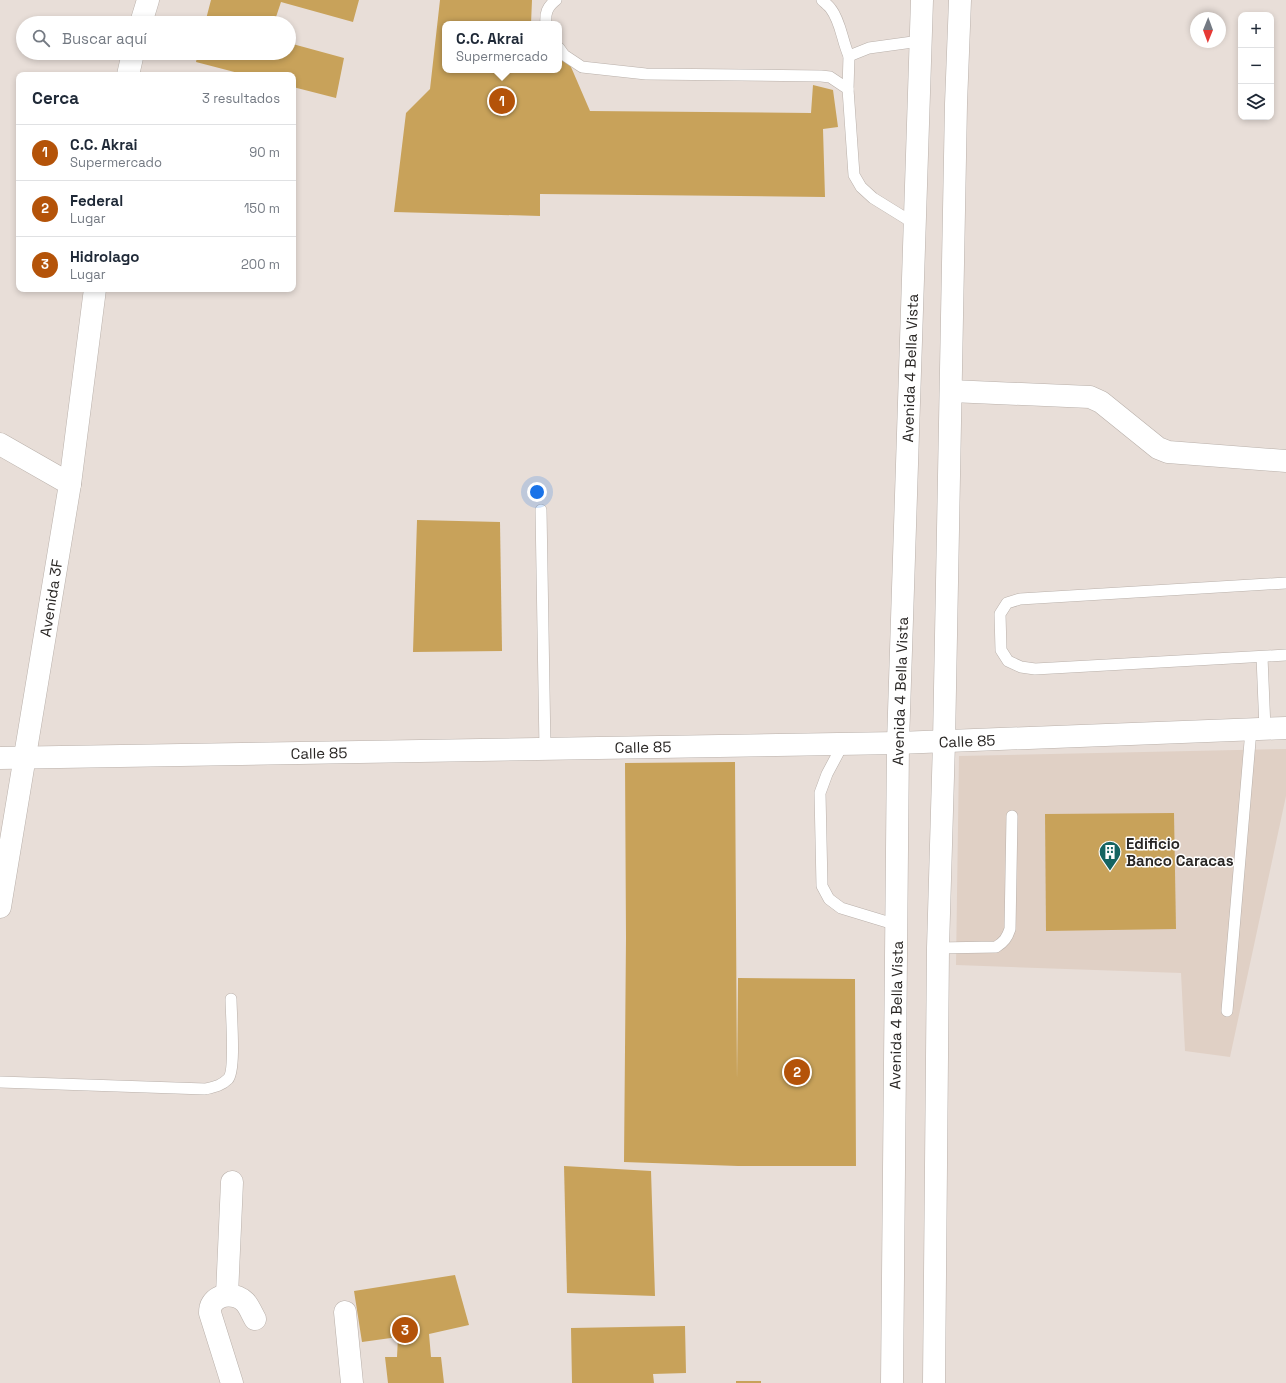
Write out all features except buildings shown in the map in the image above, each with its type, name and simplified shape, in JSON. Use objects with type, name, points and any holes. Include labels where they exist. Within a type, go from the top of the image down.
[{"type":"street","points":[[144,16],[148,0]]},
{"type":"street","name":"Avenida 4 Bella Vista","points":[[892,1383],[898,743],[922,0]]},
{"type":"street","points":[[934,1383],[938,948],[944,742],[956,104],[960,0]]},
{"type":"street","points":[[129,72],[132,60]]},
{"type":"street","name":"Avenida 3F","points":[[0,907],[70,484],[95,292]]},
{"type":"street","points":[[951,391],[1090,397],[1101,402],[1158,448],[1168,452],[1286,461]]},
{"type":"street","points":[[0,444],[70,484]]},
{"type":"street","name":"Calle 85","points":[[0,758],[944,742],[1267,729]]},
{"type":"street","points":[[227,1295],[232,1182]]},
{"type":"street","points":[[232,1383],[210,1313],[211,1305],[218,1298],[227,1295],[239,1297],[246,1303],[254,1319]]},
{"type":"street","points":[[345,1312],[352,1383]]},
{"type":"lane","points":[[546,21],[545,14],[552,3],[556,0]]},
{"type":"lane","points":[[822,0],[831,9],[839,26],[849,56],[848,89],[854,175],[861,188],[873,198],[915,224]]},
{"type":"lane","points":[[849,56],[869,48],[920,41]]},
{"type":"lane","points":[[562,52],[582,67],[646,74],[821,76],[830,77],[848,89]]},
{"type":"lane","points":[[541,510],[545,749]]},
{"type":"lane","points":[[1286,583],[1020,599],[1007,603],[1000,614],[1001,650],[1008,661],[1021,667],[1035,669],[1286,655]]},
{"type":"lane","points":[[1227,1011],[1267,729],[1262,657]]},
{"type":"lane","points":[[843,744],[827,774],[820,793],[822,886],[829,899],[841,908],[896,925]]},
{"type":"lane","points":[[938,948],[996,947],[1007,937],[1010,929],[1012,816]]},
{"type":"lane","points":[[0,1082],[205,1089],[220,1086],[229,1078],[233,1067],[231,999]]},
{"type":"shaded area","points":[[1286,749],[1286,796],[1230,1057],[1185,1051],[1181,973],[956,965],[959,756]]},
{"type":"place","name":"C.C. Akrai","points":[[502,101]]},
{"type":"place","name":"Edificio Banco Caracas","points":[[1110,872]]},
{"type":"place","name":"Federal","points":[[797,1072]]},
{"type":"place","name":"Hidrolago","points":[[405,1330]]}]
